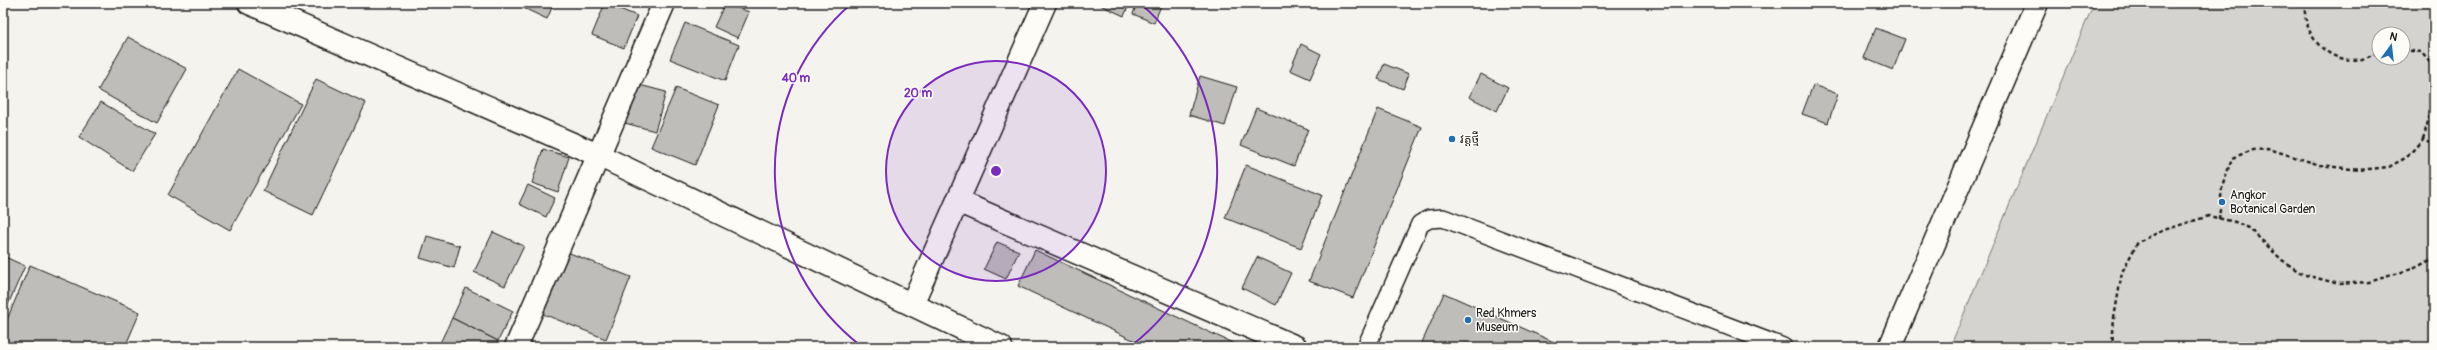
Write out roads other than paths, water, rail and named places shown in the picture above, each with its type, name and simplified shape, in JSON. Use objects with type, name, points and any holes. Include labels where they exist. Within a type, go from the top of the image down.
[{"type":"street","points":[[250,3],[598,154],[1001,347]]},
{"type":"street","points":[[516,347],[664,3]]},
{"type":"street","points":[[912,304],[1045,3]]},
{"type":"street","points":[[1890,347],[2037,3]]},
{"type":"street","points":[[957,201],[1296,347]]},
{"type":"lane","points":[[1366,347],[1420,224],[1429,219],[1443,218],[1783,347]]},
{"type":"place","name":"វត្តថ្មី","points":[[1452,139]]},
{"type":"place","name":"Angkor Botanical Garden","points":[[2222,202]]},
{"type":"place","name":"Red Khmers Museum","points":[[1468,320]]}]
